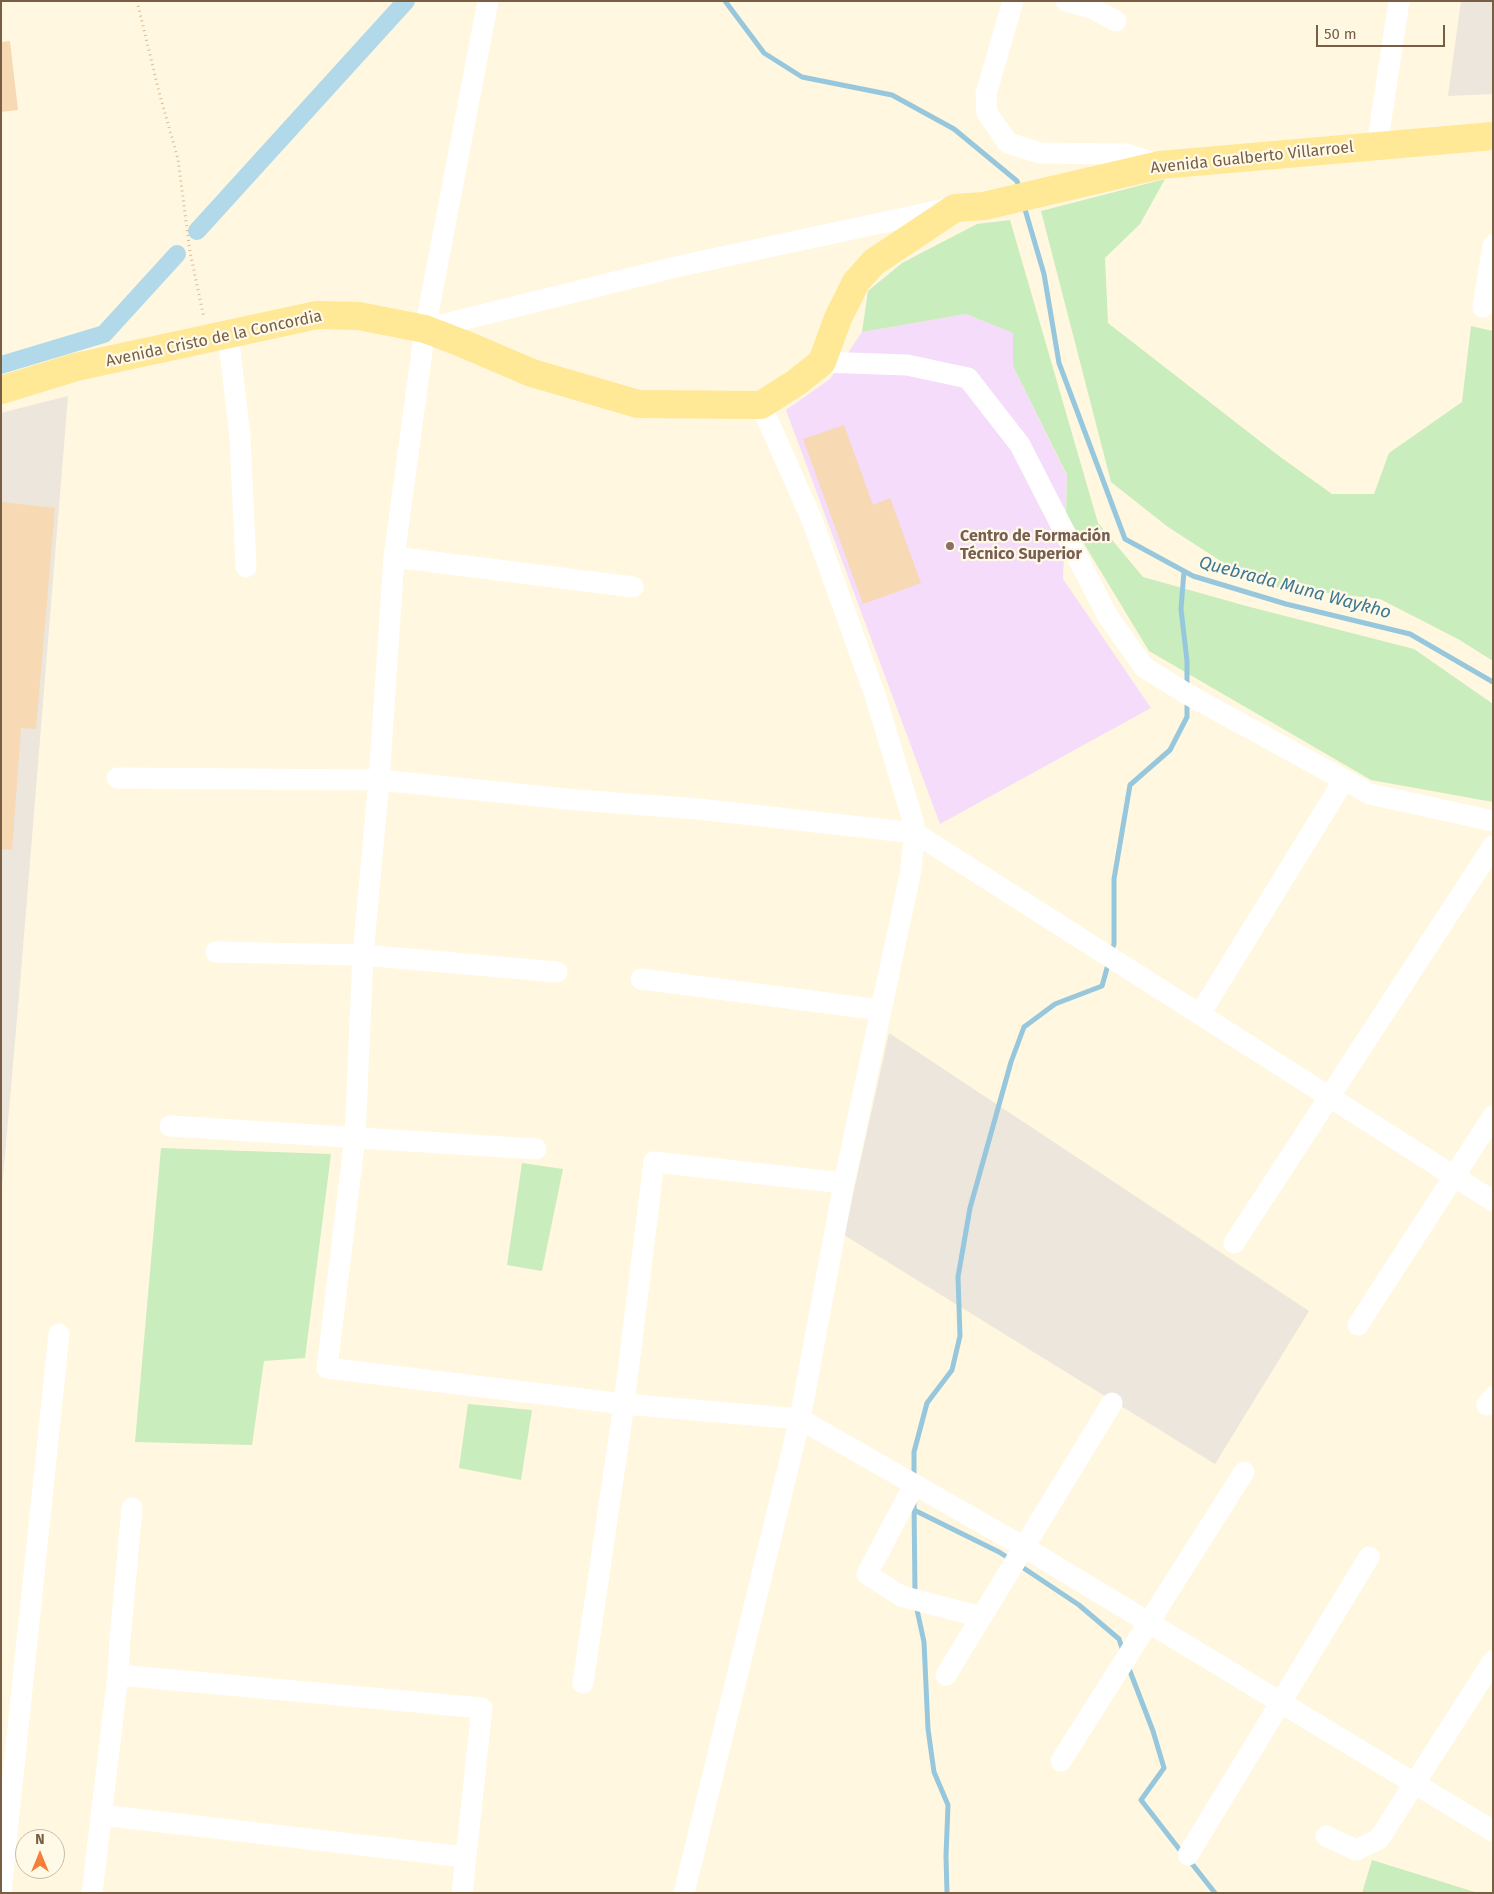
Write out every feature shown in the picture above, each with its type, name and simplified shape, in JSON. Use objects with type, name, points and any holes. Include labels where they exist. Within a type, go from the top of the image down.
[{"type":"main road","name":"Avenida Gualberto Villarroel","points":[[955,208],[984,206],[1160,165],[1493,136]]},
{"type":"main road","points":[[761,405],[797,382],[822,362],[838,318],[856,282],[874,262],[955,208]]},
{"type":"main road","name":"Avenida Cristo de la Concordia","points":[[1,390],[76,367],[317,315],[336,314],[359,316],[425,329],[532,373],[638,404],[761,405]]},
{"type":"street","points":[[488,1],[425,329],[394,557],[379,780],[362,955],[355,1138],[327,1368],[624,1404],[800,1419],[1024,1547],[1493,1831]]},
{"type":"street","points":[[1013,1],[986,94],[987,113],[1008,143],[1040,154],[1126,154],[1160,165]]},
{"type":"street","points":[[1066,1],[1092,8],[1116,21]]},
{"type":"street","points":[[1377,146],[1399,1]]},
{"type":"street","points":[[425,329],[680,266],[955,208]]},
{"type":"street","points":[[1483,307],[1493,245]]},
{"type":"street","points":[[218,336],[240,437],[246,566]]},
{"type":"street","points":[[822,362],[907,365],[968,378],[1020,445],[1107,615],[1144,667],[1187,694],[1370,794],[1493,821]]},
{"type":"street","points":[[684,1893],[800,1419],[844,1183],[910,875],[915,832],[876,698],[812,520],[761,405]]},
{"type":"street","points":[[394,557],[633,587]]},
{"type":"street","points":[[117,778],[379,780],[577,800],[698,809],[915,832],[1493,1200]]},
{"type":"street","points":[[1200,1014],[1344,780]]},
{"type":"street","points":[[1234,1243],[1493,846]]},
{"type":"street","points":[[216,952],[362,955],[557,972]]},
{"type":"street","points":[[641,979],[881,1010]]},
{"type":"street","points":[[1358,1325],[1493,1116]]},
{"type":"street","points":[[170,1126],[536,1149]]},
{"type":"street","points":[[584,1683],[624,1404],[654,1162],[844,1183]]},
{"type":"street","points":[[1,1891],[59,1334]]},
{"type":"street","points":[[946,1675],[1112,1404]]},
{"type":"street","points":[[1061,1761],[1244,1472]]},
{"type":"street","points":[[914,1484],[867,1574],[901,1596],[981,1617]]},
{"type":"street","points":[[92,1893],[118,1675],[132,1508]]},
{"type":"street","points":[[1188,1855],[1370,1557]]},
{"type":"street","points":[[1326,1836],[1356,1850],[1378,1839],[1493,1661]]},
{"type":"street","points":[[118,1675],[482,1708],[462,1893]]},
{"type":"street","points":[[101,1815],[465,1858]]},
{"type":"path","points":[[137,1],[159,92],[178,159],[190,252],[218,336]]},
{"type":"shaded area","points":[[1461,1],[1493,1],[1493,94],[1448,96]]},
{"type":"shaded area","name":"Centro de Formación Técnico Superior","points":[[966,314],[1013,333],[1013,366],[1067,476],[1063,579],[1151,708],[940,824],[786,410],[830,379],[862,332]]},
{"type":"shaded area","points":[[68,396],[20,984],[1,1200],[1,413]]},
{"type":"shaded area","points":[[889,1033],[1309,1311],[1215,1464],[844,1235]]},
{"type":"green space","points":[[1165,179],[1140,224],[1105,258],[1108,323],[1279,456],[1332,494],[1374,494],[1389,453],[1462,402],[1471,326],[1493,331],[1493,661],[1458,639],[1380,599],[1258,585],[1168,527],[1111,482],[1041,211]]},
{"type":"green space","points":[[1010,220],[1098,523],[1143,577],[1250,607],[1414,649],[1493,704],[1493,802],[1371,780],[1149,651],[1066,514],[1067,475],[1013,366],[1013,333],[966,314],[862,332],[868,291],[902,263],[977,224]]},
{"type":"green space","points":[[161,1148],[331,1154],[305,1358],[264,1361],[252,1445],[135,1442]]},
{"type":"green space","points":[[522,1163],[563,1169],[542,1271],[507,1265]]},
{"type":"green space","points":[[468,1404],[532,1410],[521,1480],[459,1468]]},
{"type":"green space","points":[[1372,1860],[1478,1893],[1362,1893]]},
{"type":"building","points":[[10,41],[18,110],[1,112],[1,42]]},
{"type":"building","points":[[844,425],[873,505],[890,498],[921,583],[863,604],[803,439]]},
{"type":"building","points":[[1,502],[55,508],[36,729],[21,728],[12,850],[1,849]]},
{"type":"waterway","points":[[197,231],[406,1]]},
{"type":"waterway","name":"Quebrada Muna Waykho","points":[[725,1],[764,53],[802,77],[892,95],[954,129],[1017,181],[1020,190]]},
{"type":"waterway","name":"Quebrada Muna Waykho","points":[[1024,206],[1044,274],[1059,363],[1125,539],[1193,576],[1286,604],[1410,634],[1493,682]]},
{"type":"waterway","points":[[1,365],[104,334],[177,254]]},
{"type":"waterway","points":[[1184,571],[1181,609],[1187,661],[1187,687]]},
{"type":"waterway","points":[[1111,953],[1114,944],[1114,879],[1130,785],[1170,750],[1187,717],[1187,700]]},
{"type":"waterway","points":[[914,1477],[914,1452],[927,1403],[952,1370],[960,1336],[958,1277],[970,1208],[1011,1062],[1024,1027],[1055,1004],[1102,986],[1109,961]]},
{"type":"waterway","points":[[914,1500],[915,1594]]},
{"type":"waterway","points":[[914,1510],[1010,1559]]},
{"type":"waterway","points":[[1019,1565],[1079,1605],[1119,1639],[1123,1651]]},
{"type":"waterway","points":[[916,1605],[924,1642],[928,1729],[934,1772],[948,1805],[947,1893]]},
{"type":"waterway","points":[[1128,1666],[1153,1731],[1164,1768],[1141,1800],[1183,1854]]},
{"type":"waterway","points":[[1189,1860],[1215,1893]]},
{"type":"place","name":"Centro de Formación Técnico Superior","points":[[950,546]]}]
